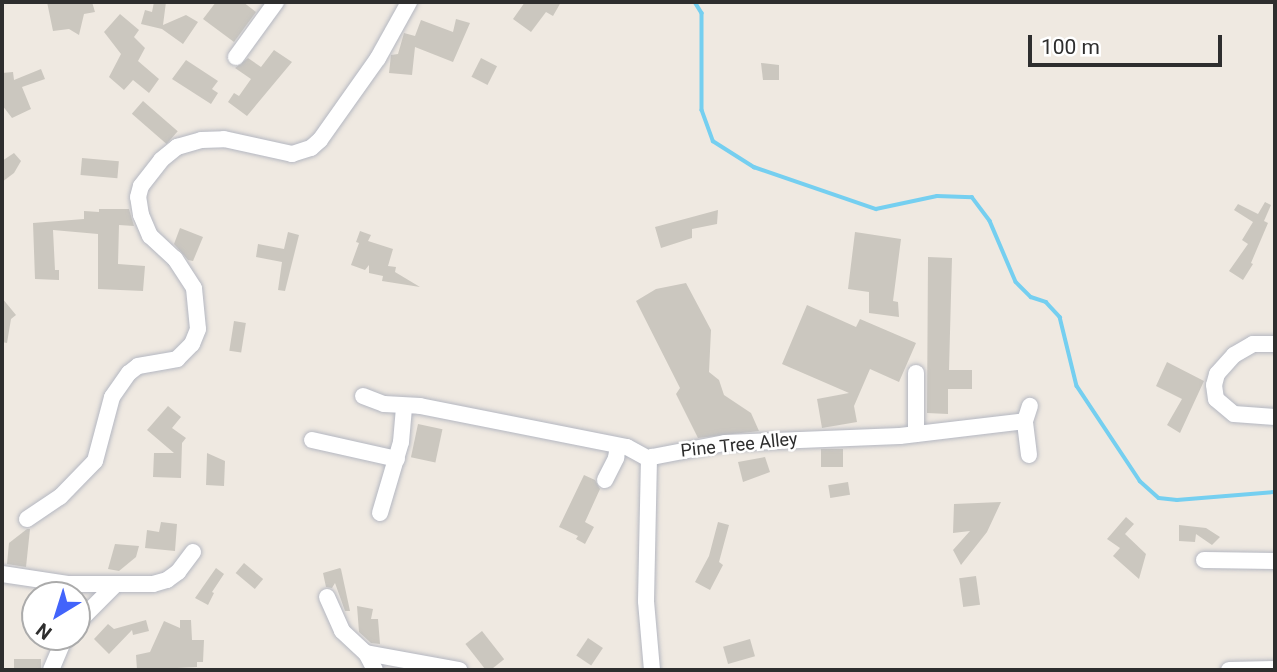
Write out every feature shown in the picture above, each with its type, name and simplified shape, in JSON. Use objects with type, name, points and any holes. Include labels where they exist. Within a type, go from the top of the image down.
[{"type":"street","points":[[27,519],[60,497],[95,461],[112,397],[129,373],[138,366],[177,359],[192,344],[198,329],[196,295],[186,273],[150,236],[141,215],[138,197],[141,186],[161,160],[177,147],[201,139],[224,139],[292,154],[310,148],[320,141],[379,58],[409,2]]},
{"type":"street","points":[[236,57],[272,3]]},
{"type":"street","points":[[1275,344],[1254,344],[1234,355],[1217,374],[1214,385],[1216,399],[1234,414],[1275,417]]},
{"type":"street","points":[[916,373],[916,434]]},
{"type":"street","points":[[363,396],[404,407],[420,406],[618,446],[649,459],[646,601],[652,670]]},
{"type":"street","points":[[380,513],[397,459],[404,407]]},
{"type":"street","name":"Pine Tree Alley","points":[[649,459],[661,453],[725,443],[916,434],[1027,413],[1029,455]]},
{"type":"street","points":[[312,440],[397,459]]},
{"type":"street","points":[[605,480],[616,458],[618,446]]},
{"type":"street","points":[[91,587],[153,584],[167,580],[194,552]]},
{"type":"street","points":[[1204,560],[1275,561]]},
{"type":"street","points":[[2,574],[33,581]]},
{"type":"street","points":[[91,609],[116,584]]},
{"type":"street","points":[[327,597],[342,631],[366,653],[374,670]]},
{"type":"street","points":[[51,670],[59,651]]},
{"type":"street","points":[[366,653],[459,670]]},
{"type":"street","points":[[1229,670],[1275,669]]},
{"type":"building","points":[[47,2],[92,2],[95,12],[84,14],[79,35],[69,29],[53,31]]},
{"type":"building","points":[[154,2],[166,2],[163,25],[186,15],[198,22],[183,44],[162,29],[141,24],[145,10],[152,12]]},
{"type":"building","points":[[216,2],[243,2],[256,12],[234,42],[203,19]]},
{"type":"building","points":[[525,2],[561,2],[553,16],[546,12],[531,32],[513,19]]},
{"type":"building","points":[[120,14],[139,30],[134,37],[145,48],[138,61],[159,79],[149,93],[133,80],[124,90],[109,77],[121,54],[104,32]]},
{"type":"building","points":[[456,19],[470,23],[453,62],[415,47],[412,75],[389,73],[391,55],[398,54],[404,33],[415,36],[421,20],[453,32]]},
{"type":"building","points":[[274,50],[292,62],[247,116],[228,102],[234,93],[239,96],[251,79],[235,68],[248,58],[261,67]]},
{"type":"building","points":[[481,58],[497,66],[488,85],[471,77]]},
{"type":"building","points":[[186,60],[218,81],[212,89],[218,93],[211,104],[172,79]]},
{"type":"building","points":[[761,63],[779,65],[779,80],[763,80]]},
{"type":"building","points":[[41,69],[45,79],[22,87],[31,109],[12,118],[2,105],[2,73],[13,72],[14,80]]},
{"type":"building","points":[[143,101],[178,131],[167,144],[132,114]]},
{"type":"building","points":[[14,153],[21,161],[14,173],[2,182],[2,161]]},
{"type":"building","points":[[82,158],[119,161],[117,178],[81,175]]},
{"type":"building","points":[[1265,202],[1271,205],[1264,221],[1268,223],[1251,263],[1253,264],[1243,280],[1229,271],[1248,244],[1242,240],[1253,222],[1234,210],[1238,204],[1258,214]]},
{"type":"building","points":[[99,209],[129,209],[134,226],[119,225],[118,264],[145,266],[143,291],[98,289],[98,234],[53,230],[55,270],[59,270],[59,280],[35,279],[33,223],[84,219],[84,211],[99,212]]},
{"type":"building","points":[[718,210],[717,224],[692,229],[692,238],[661,248],[655,227]]},
{"type":"building","points":[[180,228],[203,237],[193,261],[188,260],[174,244]]},
{"type":"building","points":[[360,231],[371,235],[368,241],[393,249],[388,266],[396,267],[395,272],[420,287],[382,281],[383,276],[369,273],[369,265],[365,270],[351,265],[359,243],[356,242]]},
{"type":"building","points":[[288,232],[299,235],[285,291],[278,290],[282,262],[256,257],[258,244],[284,249]]},
{"type":"building","points":[[855,232],[901,239],[893,301],[898,302],[899,317],[869,313],[869,292],[848,289]]},
{"type":"building","points":[[928,257],[952,258],[949,370],[972,370],[972,389],[948,389],[948,414],[927,413]]},
{"type":"building","points":[[686,283],[711,330],[709,372],[719,380],[724,395],[751,413],[759,431],[698,438],[676,394],[680,388],[636,301],[656,289]]},
{"type":"building","points":[[2,298],[16,315],[11,319],[7,343],[2,342]]},
{"type":"building","points":[[807,305],[856,327],[860,319],[916,343],[899,382],[870,369],[854,406],[857,422],[822,428],[817,399],[849,393],[782,364]]},
{"type":"building","points":[[234,321],[246,323],[241,353],[229,351]]},
{"type":"building","points":[[1167,362],[1204,381],[1180,433],[1167,425],[1182,399],[1156,386]]},
{"type":"building","points":[[168,406],[181,417],[172,428],[186,438],[182,443],[181,478],[153,477],[154,453],[174,453],[147,430]]},
{"type":"building","points":[[418,424],[442,429],[435,462],[411,457]]},
{"type":"building","points":[[821,449],[843,449],[843,467],[821,467]]},
{"type":"building","points":[[207,453],[225,461],[224,486],[206,485]]},
{"type":"building","points":[[765,457],[770,472],[743,482],[738,462]]},
{"type":"building","points":[[584,475],[595,480],[600,489],[585,522],[594,527],[585,544],[576,539],[578,536],[559,527]]},
{"type":"building","points":[[848,482],[850,495],[830,498],[828,485]]},
{"type":"building","points":[[1001,502],[987,532],[961,565],[953,550],[970,531],[953,533],[954,504]]},
{"type":"building","points":[[1126,517],[1134,524],[1125,534],[1146,554],[1139,579],[1113,556],[1120,548],[1107,539]]},
{"type":"building","points":[[161,522],[177,524],[175,551],[145,548],[147,530],[159,532]]},
{"type":"building","points":[[718,522],[729,525],[719,562],[723,565],[710,590],[695,582],[709,556]]},
{"type":"building","points":[[1179,525],[1206,528],[1220,537],[1212,545],[1196,534],[1195,542],[1179,541]]},
{"type":"building","points":[[30,529],[26,567],[7,564],[9,543]]},
{"type":"building","points":[[115,544],[139,546],[136,557],[119,571],[108,569]]},
{"type":"building","points":[[244,563],[263,579],[255,589],[236,573]]},
{"type":"building","points":[[216,568],[224,574],[212,592],[214,593],[208,605],[195,598]]},
{"type":"building","points":[[340,568],[350,611],[345,611],[335,583],[332,588],[326,587],[323,573]]},
{"type":"building","points":[[976,576],[980,605],[963,607],[959,578]]},
{"type":"building","points":[[357,606],[373,609],[371,619],[378,619],[380,644],[371,643],[359,632]]},
{"type":"building","points":[[146,620],[149,631],[133,635],[132,630],[109,654],[94,639],[108,624],[114,629]]},
{"type":"building","points":[[180,620],[191,620],[192,640],[204,640],[203,662],[197,662],[197,667],[137,670],[136,655],[150,652],[164,621],[180,628]]},
{"type":"building","points":[[482,631],[504,659],[491,670],[486,670],[465,644]]},
{"type":"building","points":[[588,638],[603,648],[591,665],[576,655]]},
{"type":"building","points":[[750,639],[755,656],[728,664],[723,647]]},
{"type":"building","points":[[14,659],[41,659],[41,669],[14,669]]},
{"type":"waterway","points":[[695,2],[702,13],[702,110],[713,141],[754,167],[876,209],[937,196],[972,197],[990,221],[1016,282],[1031,297],[1046,302],[1060,317],[1077,386],[1140,481],[1159,498],[1177,500],[1275,492]]}]
